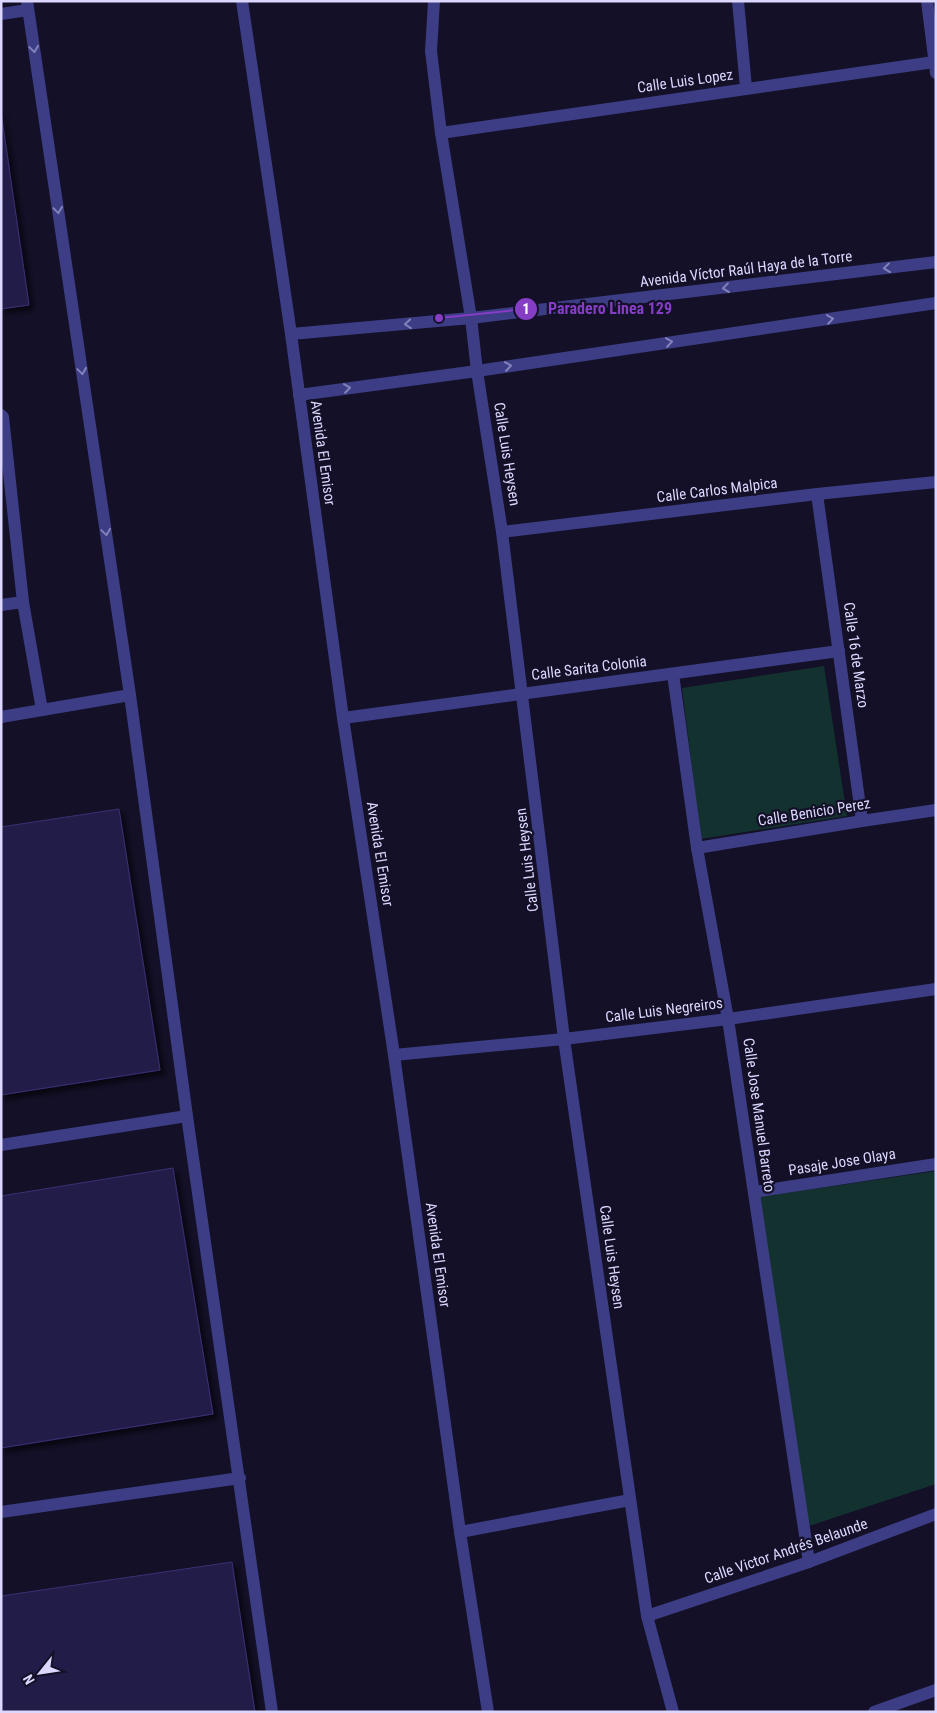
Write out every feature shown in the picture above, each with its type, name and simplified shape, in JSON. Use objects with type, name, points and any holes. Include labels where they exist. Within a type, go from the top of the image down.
[{"type":"street","name":"Avenida El Emisor","points":[[242,1],[291,334],[343,718],[394,1055],[460,1532],[488,1712]]},
{"type":"street","name":"Calle Luis Heysen","points":[[434,1],[431,51],[441,133],[472,318],[477,371],[502,532],[564,1039],[647,1616],[673,1712]]},
{"type":"street","points":[[738,1],[746,88]]},
{"type":"street","points":[[927,1],[935,67]]},
{"type":"street","points":[[1,14],[28,5],[130,695],[187,1116],[272,1712]]},
{"type":"street","name":"Calle Luis Lopez","points":[[441,133],[746,88],[935,67]]},
{"type":"street","name":"Avenida Víctor Raúl Haya de la Torre","points":[[291,334],[472,318],[936,262]]},
{"type":"street","points":[[299,395],[477,371],[936,303]]},
{"type":"street","points":[[1,415],[3,417],[23,602],[42,710]]},
{"type":"street","name":"Calle Carlos Malpica","points":[[502,532],[817,494],[936,482]]},
{"type":"street","name":"Calle 16 de Marzo","points":[[817,494],[862,820]]},
{"type":"street","points":[[1,605],[23,602]]},
{"type":"street","name":"Calle Sarita Colonia","points":[[343,718],[839,651]]},
{"type":"street","name":"Calle Jose Manuel Barreto","points":[[673,674],[697,848],[728,1019],[809,1562]]},
{"type":"street","points":[[1,717],[130,695]]},
{"type":"street","name":"Calle Benicio Perez","points":[[697,848],[862,820],[936,810]]},
{"type":"street","name":"Calle Luis Negreiros","points":[[394,1055],[564,1039],[728,1019],[936,989]]},
{"type":"street","points":[[1,1145],[187,1116]]},
{"type":"street","name":"Pasaje Jose Olaya","points":[[754,1192],[936,1164]]},
{"type":"street","points":[[1,1512],[240,1478]]},
{"type":"street","points":[[460,1532],[630,1500]]},
{"type":"street","name":"Calle Victor Andrés Belaunde","points":[[647,1616],[809,1562],[936,1514]]},
{"type":"street","points":[[874,1712],[936,1690]]},
{"type":"green space","points":[[824,666],[847,816],[701,839],[682,688]]},
{"type":"green space","points":[[936,1171],[936,1484],[806,1527],[758,1197]]},
{"type":"building","points":[[1,112],[29,305],[1,309]]},
{"type":"building","points":[[119,809],[160,1070],[1,1095],[1,827]]},
{"type":"building","points":[[173,1168],[213,1414],[1,1448],[1,1196]]},
{"type":"building","points":[[232,1562],[255,1712],[1,1712],[1,1596]]},
{"type":"place","name":"Paradero Linea 129","points":[[439,318]]}]
